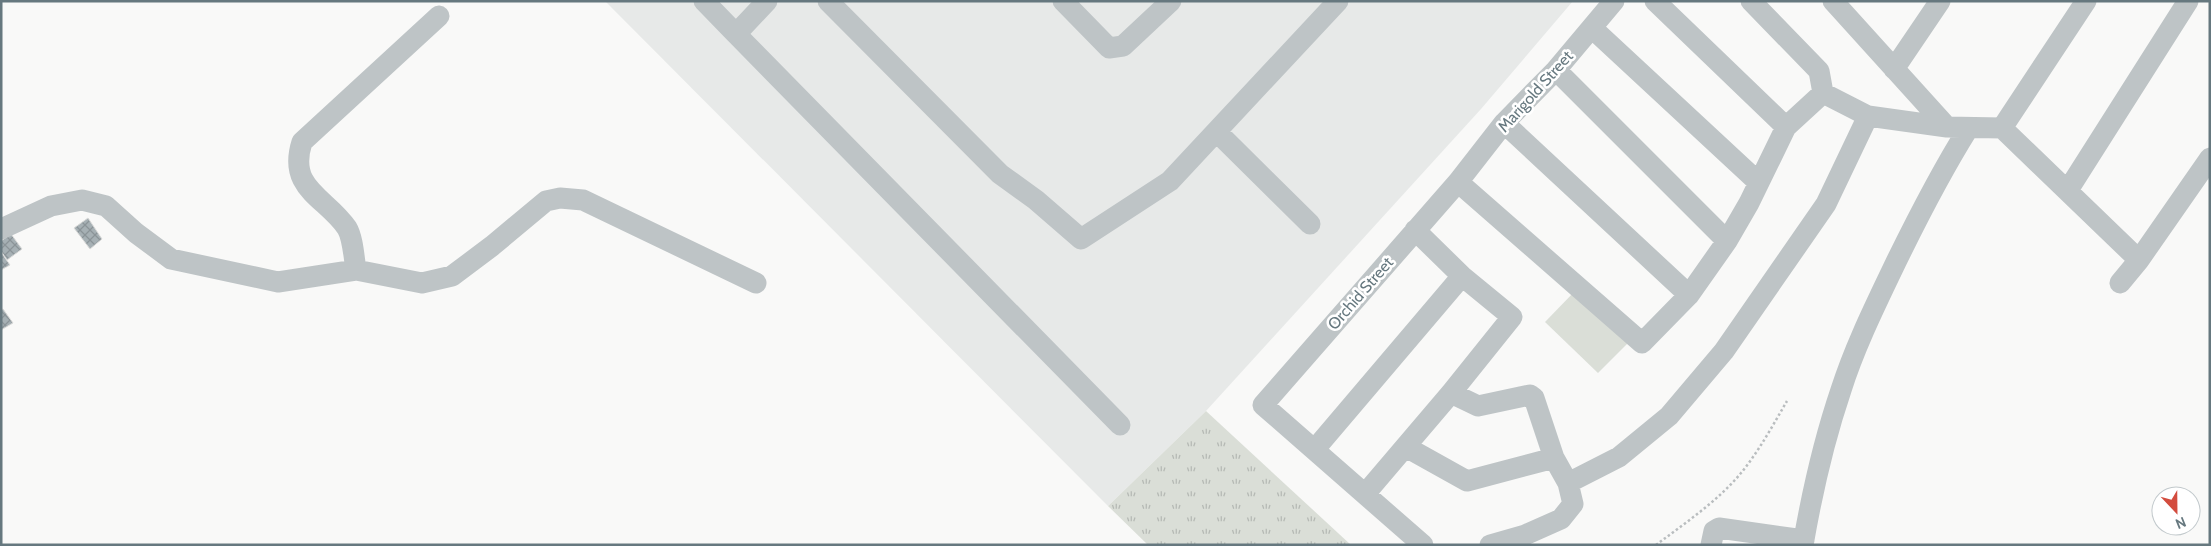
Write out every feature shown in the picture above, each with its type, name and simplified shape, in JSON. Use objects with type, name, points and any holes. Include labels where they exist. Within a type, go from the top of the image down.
[{"type":"street","points":[[704,1],[1120,424]]},
{"type":"street","points":[[736,34],[766,1]]},
{"type":"street","points":[[828,1],[1000,174],[1036,200],[1081,239],[1170,181],[1338,1]]},
{"type":"street","points":[[1063,1],[1109,48],[1123,46],[1171,1]]},
{"type":"street","name":"Marigold Street","points":[[1458,182],[1504,124],[1556,70],[1614,1]]},
{"type":"street","points":[[1656,1],[1786,127]]},
{"type":"street","points":[[1751,1],[1820,72],[1823,93]]},
{"type":"street","points":[[1833,1],[1894,68],[1958,128]]},
{"type":"street","points":[[1894,68],[1940,1]]},
{"type":"street","points":[[2002,128],[2086,1]]},
{"type":"street","points":[[2068,190],[2188,1]]},
{"type":"street","points":[[356,270],[348,229],[317,198],[302,179],[297,156],[302,142],[438,16]]},
{"type":"street","points":[[1592,28],[1758,182]]},
{"type":"street","points":[[1556,70],[1727,241]]},
{"type":"street","points":[[1458,182],[1642,343],[1689,295],[1727,241],[1749,203],[1786,127],[1823,93]]},
{"type":"street","points":[[1823,93],[1868,116],[1958,128],[2002,128],[2139,260]]},
{"type":"street","points":[[1568,483],[1619,457],[1669,416],[1724,350],[1826,204],[1868,116]]},
{"type":"street","points":[[1504,124],[1689,295]]},
{"type":"street","points":[[1711,545],[1714,531],[1719,528],[1803,542],[1831,424],[1859,341],[1929,195],[1958,128]]},
{"type":"street","points":[[1217,132],[1310,224]]},
{"type":"street","points":[[2120,284],[2139,260],[2210,158]]},
{"type":"street","name":"Orchid Street","points":[[1315,449],[1264,405],[1458,182]]},
{"type":"street","points":[[1,229],[51,206],[82,200],[106,206],[136,234],[171,259],[278,282],[356,270],[422,283],[452,276],[546,201],[560,198],[583,200],[756,283]]},
{"type":"street","points":[[1365,494],[1451,393],[1512,316],[1462,276],[1415,230]]},
{"type":"street","points":[[1423,545],[1315,449],[1462,276]]},
{"type":"street","points":[[1451,393],[1478,406],[1530,395],[1534,398],[1554,458],[1568,483],[1573,504],[1561,519],[1526,535],[1490,545]]},
{"type":"street","points":[[1406,447],[1467,481],[1554,458]]},
{"type":"path","points":[[1656,545],[1696,515],[1741,474],[1787,401]]},
{"type":"shaded area","points":[[605,1],[1573,1],[1481,109],[1206,411],[1108,506]]},
{"type":"green space","points":[[1577,289],[1630,341],[1598,373],[1545,322]]},
{"type":"green space","points":[[1206,411],[1351,545],[1148,545],[1108,506]]},
{"type":"building","points":[[88,218],[102,239],[90,249],[74,228]]},
{"type":"building","points":[[11,234],[22,249],[7,260],[1,251],[1,241]]},
{"type":"building","points":[[1,252],[10,265],[1,270]]},
{"type":"building","points":[[3,309],[13,323],[1,330],[1,310]]}]
